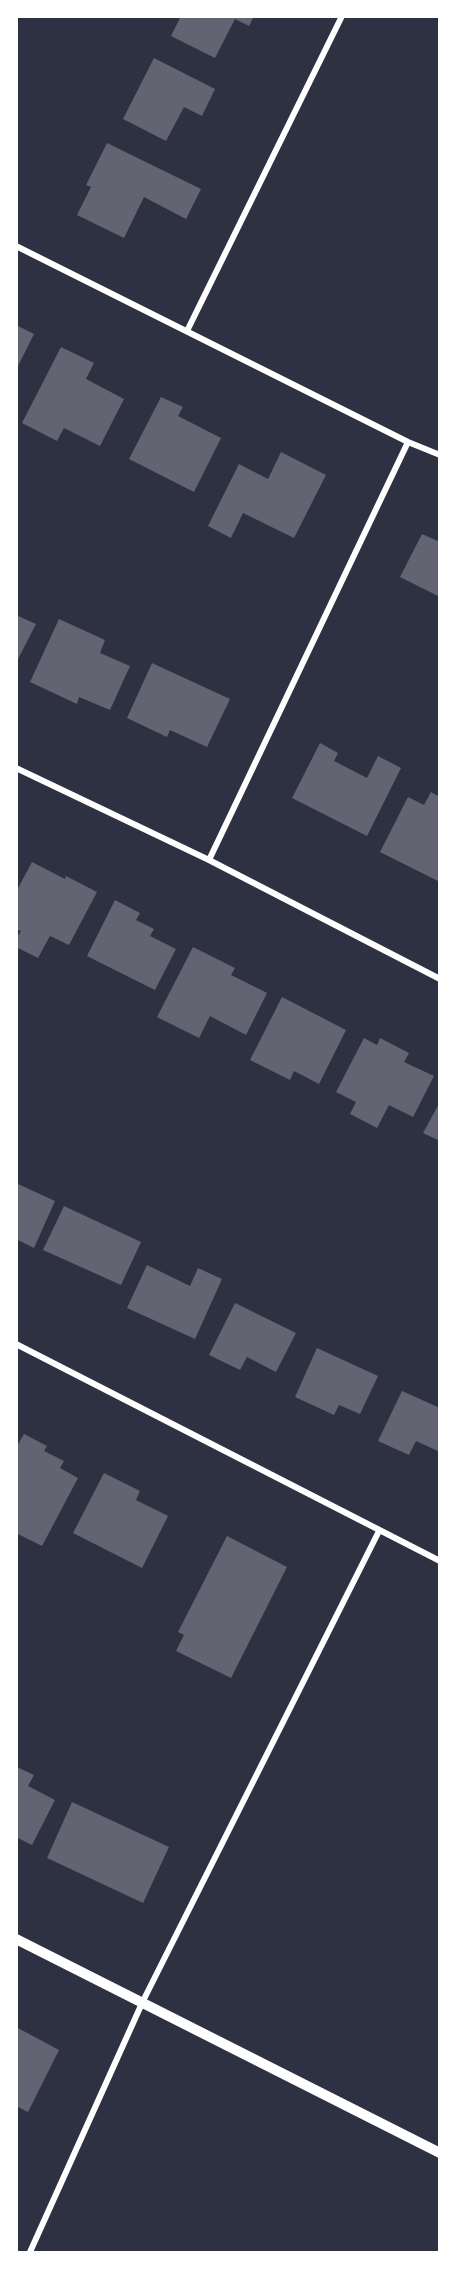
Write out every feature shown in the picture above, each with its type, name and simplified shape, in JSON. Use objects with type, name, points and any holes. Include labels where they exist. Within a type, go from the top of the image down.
[{"type":"street","points":[[187,331],[342,16]]},
{"type":"street","points":[[16,246],[408,442],[440,455]]},
{"type":"street","points":[[209,860],[408,442]]},
{"type":"street","points":[[16,768],[209,860],[440,979]]},
{"type":"street","points":[[16,1344],[440,1561]]},
{"type":"street","points":[[30,2253],[143,2001],[379,1531]]},
{"type":"street","points":[[16,1939],[143,2001],[440,2153]]},
{"type":"building","points":[[181,16],[254,16],[249,26],[235,19],[215,58],[171,36]]},
{"type":"building","points":[[154,58],[215,89],[202,116],[184,107],[166,141],[123,119]]},
{"type":"building","points":[[107,143],[201,189],[186,219],[144,197],[124,238],[77,215],[91,187],[86,185]]},
{"type":"building","points":[[16,325],[34,334],[16,370]]},
{"type":"building","points":[[61,347],[94,363],[86,379],[124,399],[100,446],[64,428],[57,441],[22,423]]},
{"type":"building","points":[[161,397],[183,407],[178,416],[221,438],[194,492],[129,459]]},
{"type":"building","points":[[281,452],[326,475],[294,538],[243,513],[231,538],[208,526],[239,464],[268,479]]},
{"type":"building","points":[[422,534],[440,542],[440,597],[400,577]]},
{"type":"building","points":[[16,615],[36,624],[16,663]]},
{"type":"building","points":[[59,619],[105,640],[100,653],[130,666],[110,710],[79,697],[77,704],[30,682]]},
{"type":"building","points":[[152,663],[230,699],[207,747],[170,730],[167,737],[127,718]]},
{"type":"building","points":[[320,743],[338,753],[334,761],[367,778],[378,756],[401,768],[367,836],[292,798]]},
{"type":"building","points":[[431,792],[440,797],[440,882],[380,852],[408,797],[424,805]]},
{"type":"building","points":[[32,862],[97,892],[69,945],[50,936],[38,958],[16,947],[16,939],[21,931],[16,929],[16,892]]},
{"type":"building","points":[[115,900],[140,913],[136,920],[154,929],[150,936],[176,949],[155,990],[87,956]]},
{"type":"building","points":[[193,947],[235,968],[231,975],[267,993],[246,1035],[210,1016],[199,1038],[157,1017]]},
{"type":"building","points":[[282,997],[346,1030],[319,1084],[294,1071],[290,1080],[250,1060]]},
{"type":"building","points":[[364,1038],[377,1045],[380,1038],[409,1053],[404,1062],[434,1076],[413,1117],[389,1105],[377,1128],[350,1114],[356,1102],[336,1092]]},
{"type":"building","points":[[440,1102],[440,1141],[423,1133]]},
{"type":"building","points":[[16,1183],[55,1201],[34,1248],[16,1239]]},
{"type":"building","points":[[64,1206],[141,1242],[121,1285],[43,1250]]},
{"type":"building","points":[[147,1265],[190,1286],[198,1268],[222,1279],[195,1339],[127,1308]]},
{"type":"building","points":[[235,1303],[296,1333],[276,1372],[247,1357],[240,1370],[209,1355]]},
{"type":"building","points":[[317,1348],[378,1376],[360,1414],[339,1405],[334,1415],[295,1397]]},
{"type":"building","points":[[402,1391],[440,1408],[440,1452],[416,1441],[409,1455],[378,1441]]},
{"type":"building","points":[[24,1434],[47,1446],[44,1451],[64,1461],[60,1468],[78,1478],[42,1546],[16,1533],[16,1448]]},
{"type":"building","points":[[104,1473],[140,1491],[136,1500],[168,1516],[142,1568],[73,1533]]},
{"type":"building","points":[[227,1536],[287,1567],[231,1678],[176,1651],[184,1635],[178,1632]]},
{"type":"building","points":[[17,1767],[34,1775],[28,1786],[55,1800],[32,1845],[16,1837]]},
{"type":"building","points":[[72,1802],[169,1847],[143,1903],[47,1858]]},
{"type":"building","points":[[18,2028],[59,2050],[28,2112],[16,2106]]}]
